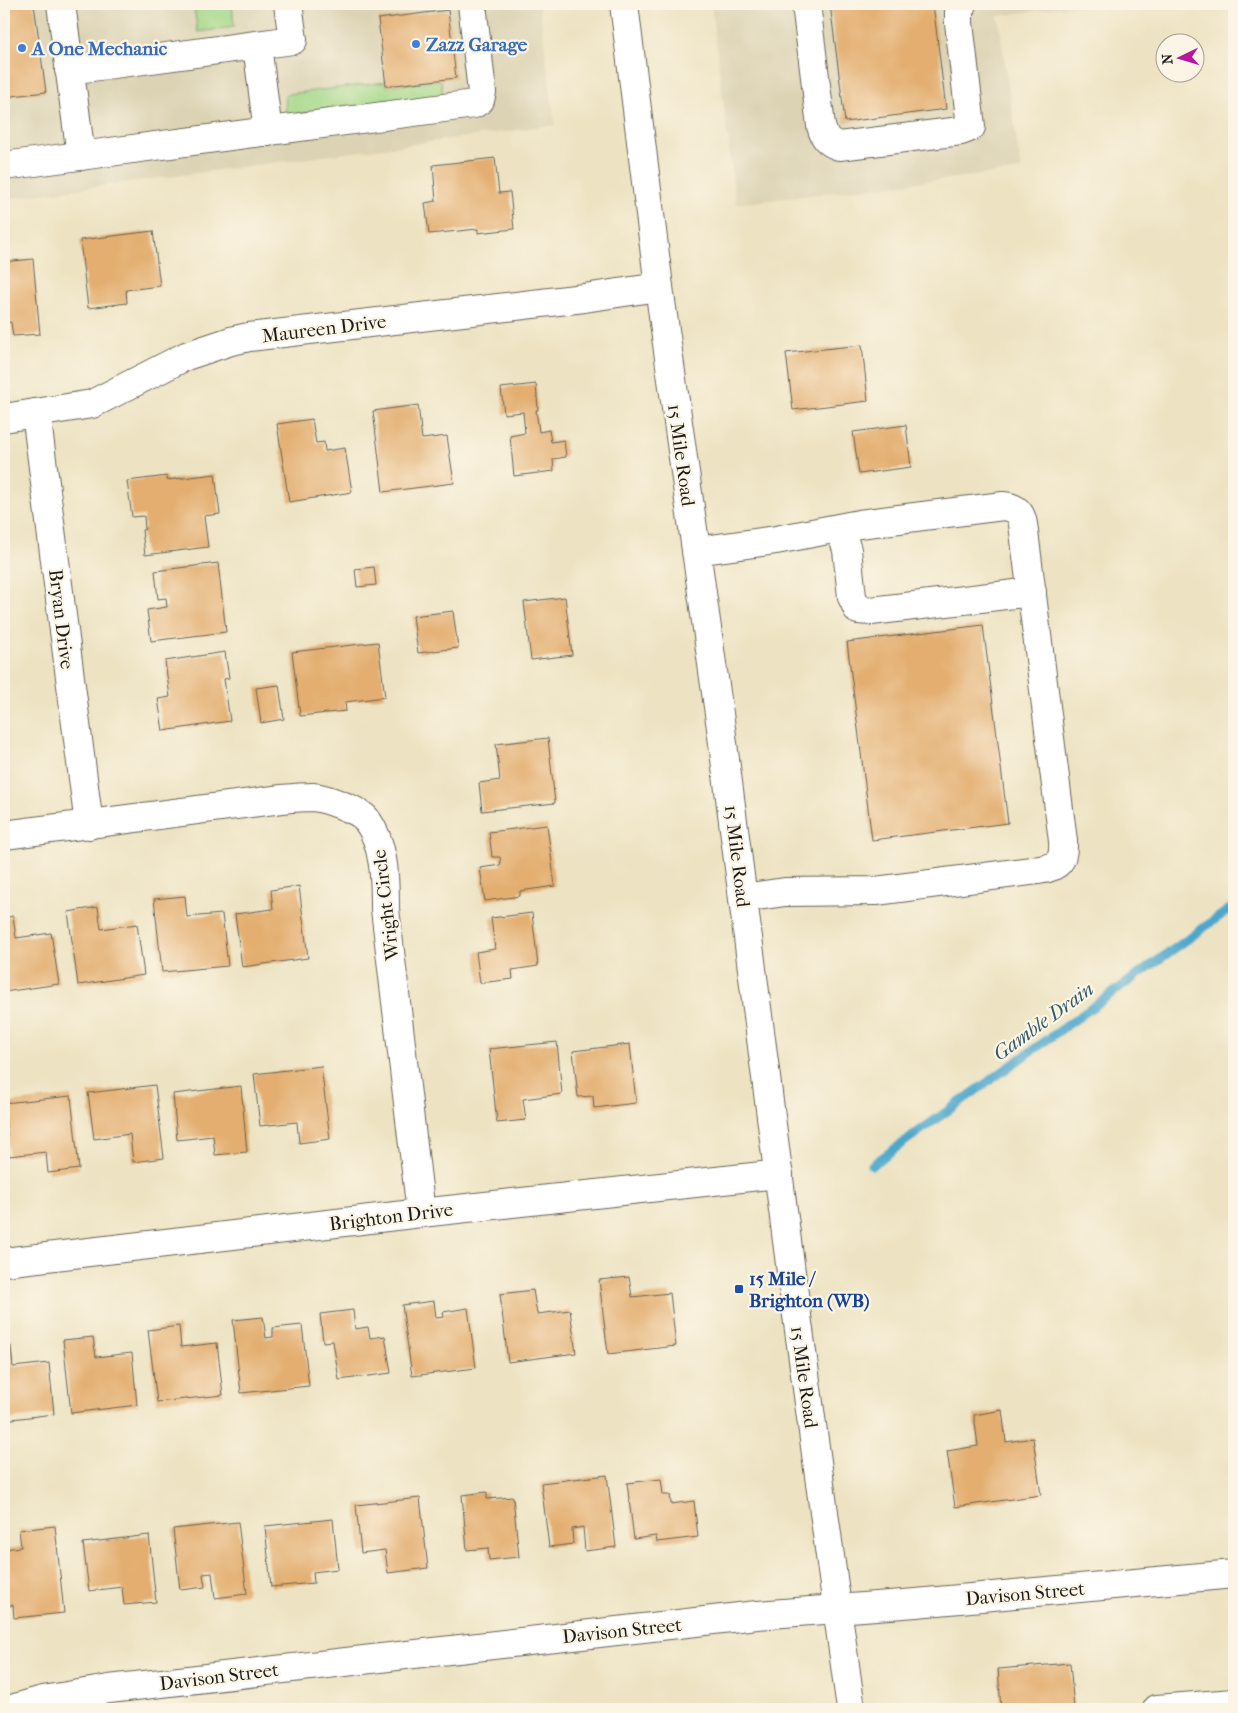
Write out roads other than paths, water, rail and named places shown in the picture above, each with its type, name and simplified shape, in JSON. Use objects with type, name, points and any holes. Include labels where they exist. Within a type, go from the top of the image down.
[{"type":"street","points":[[60,4],[81,156]]},
{"type":"street","points":[[69,70],[293,40],[288,4]]},
{"type":"street","points":[[4,166],[474,104],[480,100],[482,92],[472,4]]},
{"type":"street","name":"15 Mile Road","points":[[624,4],[658,287],[743,898],[850,1709]]},
{"type":"street","points":[[806,4],[821,126],[824,136],[830,143],[839,146],[961,131],[971,127],[972,121],[959,22],[959,12],[962,4]]},
{"type":"street","points":[[257,45],[268,132]]},
{"type":"street","name":"Maureen Drive","points":[[4,418],[92,404],[186,356],[231,341],[259,336],[584,298],[658,287]]},
{"type":"street","name":"Bryan Drive","points":[[36,413],[88,825]]},
{"type":"street","points":[[696,551],[776,540],[840,528],[1003,506],[1017,509],[1022,516],[1064,841],[1064,853],[1059,863],[1050,868],[876,891],[794,892],[743,898]]},
{"type":"street","points":[[840,528],[847,550],[852,597],[858,610],[871,611],[1032,592]]},
{"type":"street","name":"Wright Circle","points":[[4,835],[282,799],[314,797],[342,804],[366,818],[377,840],[384,876],[386,909],[421,1213]]},
{"type":"street","name":"Brighton Drive","points":[[4,1262],[421,1213],[779,1174]]},
{"type":"street","name":"Davison Street","points":[[12,1709],[43,1700],[110,1699],[756,1615],[916,1603],[1234,1574]]},
{"type":"street","points":[[1157,1709],[1234,1702]]},
{"type":"waterway","name":"Gamble Drain","points":[[872,1165],[1234,906]]},
{"type":"place","name":"Zazz Garage","points":[[416,44]]},
{"type":"place","name":"A One Mechanic","points":[[22,48]]},
{"type":"place","name":"15 Mile / Brighton (WB)","points":[[739,1289]]}]
